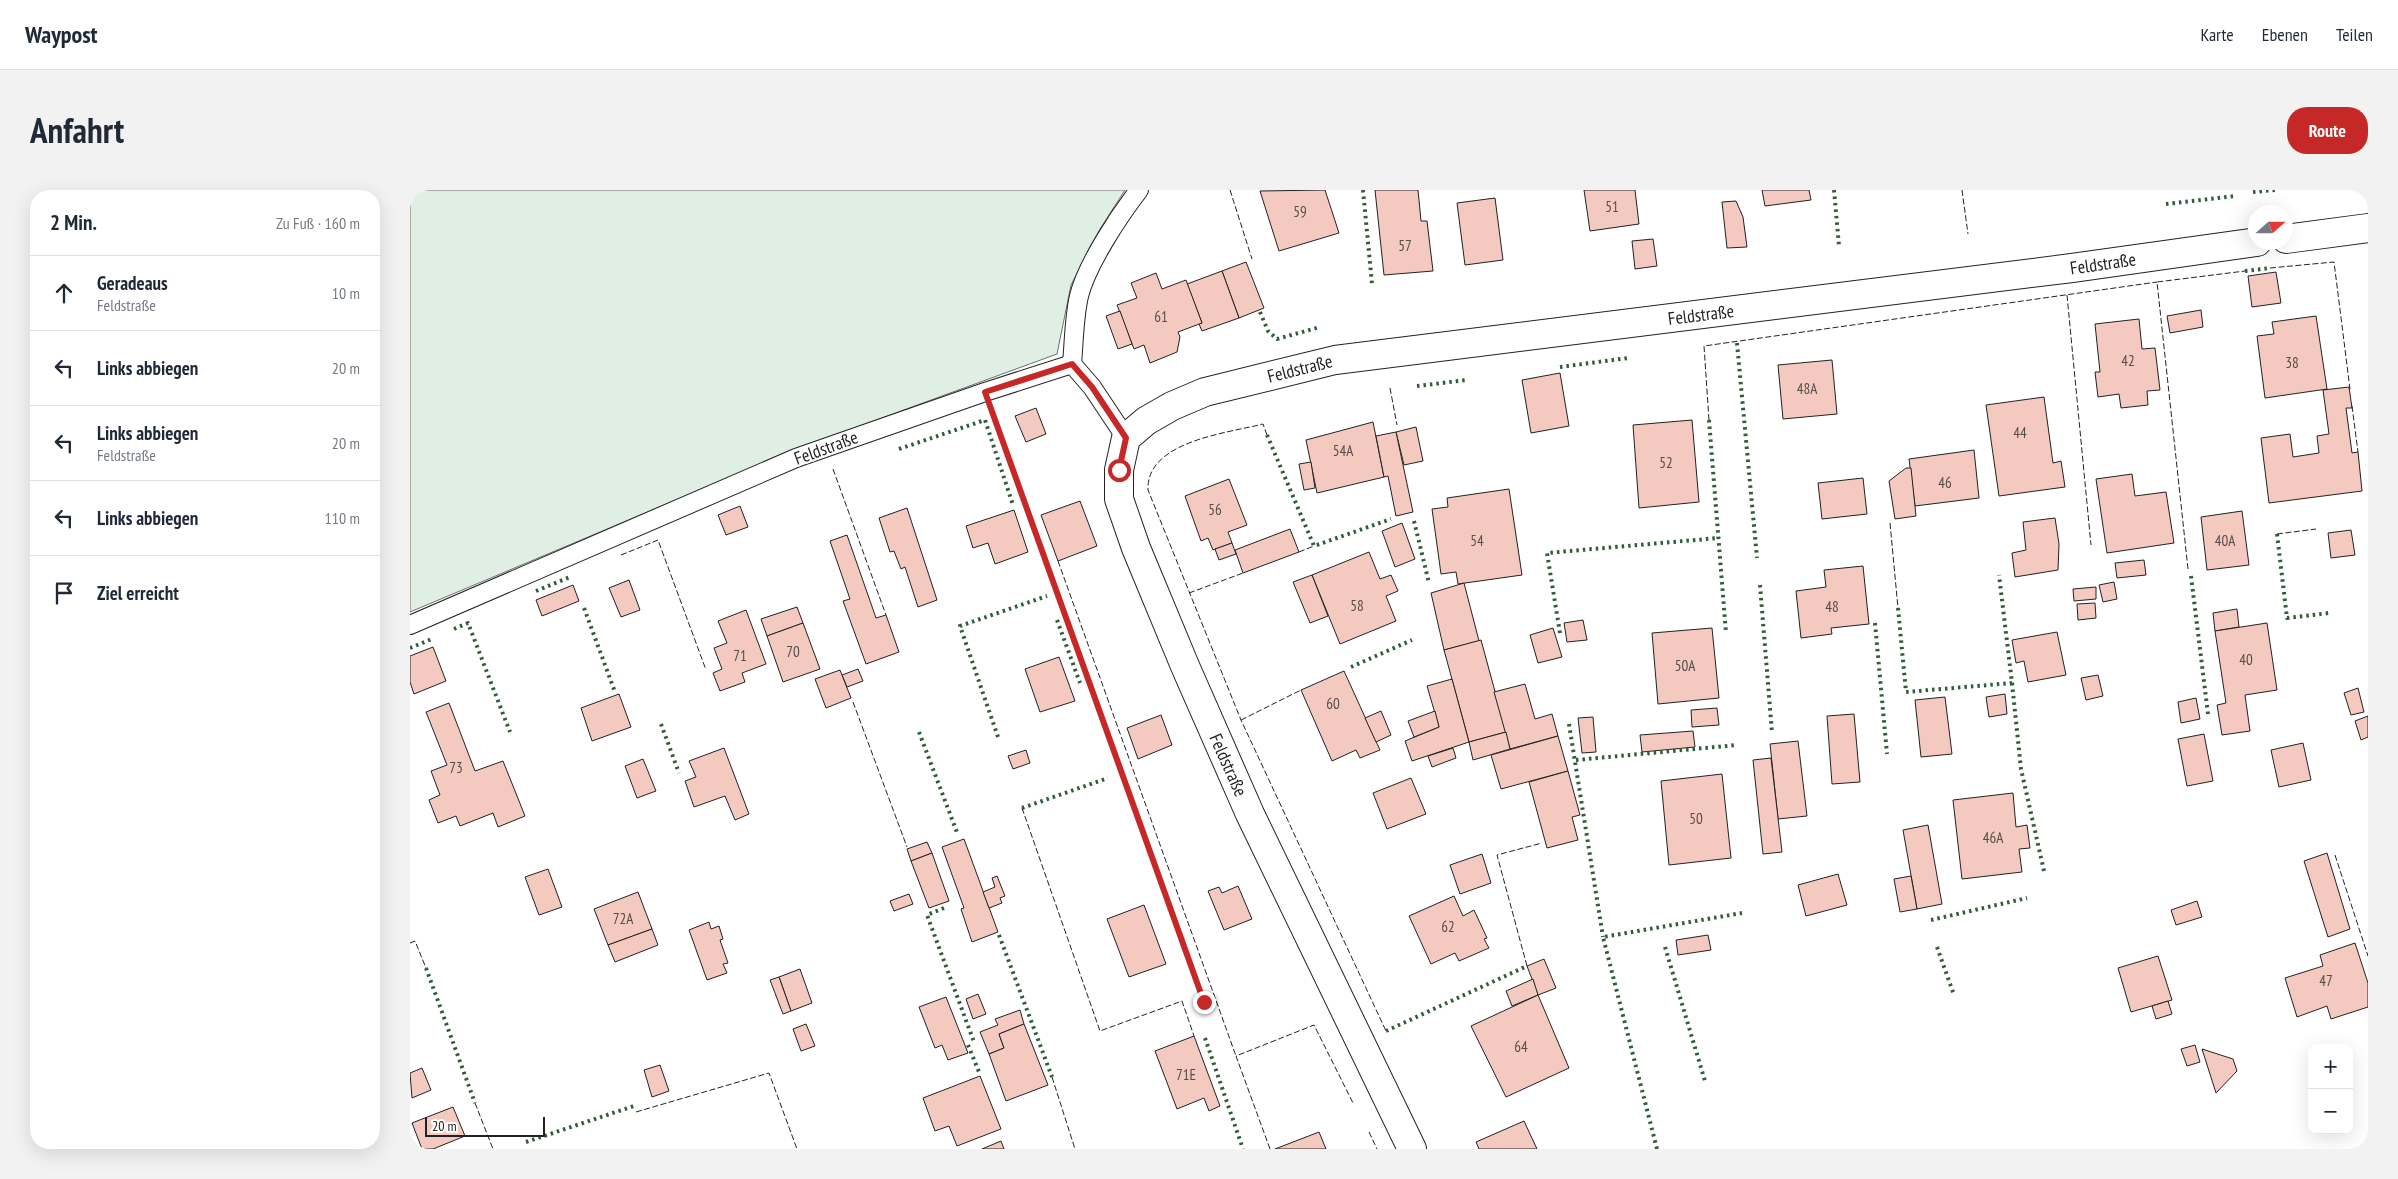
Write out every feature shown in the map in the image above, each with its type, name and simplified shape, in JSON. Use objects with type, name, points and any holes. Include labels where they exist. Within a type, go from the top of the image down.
[{"type":"street","points":[[2293,238],[2368,228]]},
{"type":"street","name":"Feldstraße","points":[[1412,1149],[1250,814],[1136,548],[1119,499],[1119,470],[1126,438],[1146,421],[1172,406],[1205,392],[1335,360],[2072,268],[2248,243]]},
{"type":"lane","points":[[1126,438],[1092,387],[1072,364],[1080,295],[1097,255],[1120,215],[1140,190]]},
{"type":"lane","name":"Feldstraße","points":[[410,625],[796,458],[985,392],[1072,364]]},
{"type":"path","points":[[985,392],[1204,1002]]},
{"type":"green space","points":[[410,190],[1125,190],[1100,229],[1071,285],[1057,354],[797,449],[410,612]]},
{"type":"building","points":[[1325,190],[1339,233],[1279,251],[1260,191]]},
{"type":"building","points":[[1375,190],[1418,190],[1421,221],[1427,221],[1433,271],[1384,275]]},
{"type":"building","points":[[1584,190],[1635,190],[1639,224],[1590,231]]},
{"type":"building","points":[[1762,190],[1809,190],[1811,200],[1765,206]]},
{"type":"building","points":[[1495,198],[1503,260],[1465,265],[1457,203]]},
{"type":"building","points":[[1736,201],[1743,217],[1747,247],[1727,248],[1722,202]]},
{"type":"building","points":[[1653,239],[1657,266],[1635,269],[1632,241]]},
{"type":"building","points":[[1246,262],[1264,308],[1239,318],[1222,271]]},
{"type":"building","points":[[1222,271],[1239,318],[1202,331],[1199,324],[1202,323],[1187,284]]},
{"type":"building","points":[[2276,272],[2281,303],[2252,307],[2248,276]]},
{"type":"building","points":[[1156,273],[1162,289],[1186,280],[1202,323],[1178,332],[1180,337],[1177,352],[1150,363],[1144,345],[1134,349],[1117,305],[1137,298],[1131,283]]},
{"type":"building","points":[[2201,310],[2203,327],[2170,333],[2167,316]]},
{"type":"building","points":[[1120,311],[1132,344],[1118,349],[1106,316]]},
{"type":"building","points":[[2316,316],[2327,389],[2265,398],[2257,336],[2274,334],[2272,322]]},
{"type":"building","points":[[2139,319],[2142,349],[2155,348],[2160,390],[2147,391],[2148,405],[2121,408],[2119,394],[2098,397],[2095,372],[2100,372],[2095,324]]},
{"type":"building","points":[[1832,360],[1837,414],[1783,419],[1778,365]]},
{"type":"building","points":[[1560,373],[1569,426],[1531,433],[1522,380]]},
{"type":"building","points":[[2349,387],[2352,408],[2346,408],[2352,453],[2358,452],[2362,491],[2269,503],[2261,438],[2290,434],[2293,457],[2319,453],[2317,436],[2329,434],[2323,390]]},
{"type":"building","points":[[2044,397],[2053,463],[2061,461],[2065,487],[1999,496],[1986,405]]},
{"type":"building","points":[[1036,408],[1046,434],[1026,442],[1015,416]]},
{"type":"building","points":[[1692,420],[1699,502],[1639,508],[1633,425]]},
{"type":"building","points":[[1373,422],[1384,477],[1317,493],[1306,440]]},
{"type":"building","points":[[1416,427],[1423,461],[1404,465],[1396,432]]},
{"type":"building","points":[[1396,432],[1413,512],[1396,516],[1388,476],[1384,477],[1376,436]]},
{"type":"building","points":[[1974,450],[1979,498],[1915,506],[1909,459]]},
{"type":"building","points":[[1311,462],[1315,488],[1304,490],[1299,464]]},
{"type":"building","points":[[1906,468],[1911,468],[1916,516],[1895,519],[1889,481]]},
{"type":"building","points":[[2132,474],[2135,496],[2166,492],[2174,543],[2107,553],[2096,479]]},
{"type":"building","points":[[1863,478],[1867,514],[1822,519],[1818,483]]},
{"type":"building","points":[[1229,479],[1247,525],[1228,532],[1232,543],[1213,550],[1208,538],[1201,541],[1185,496]]},
{"type":"building","points":[[1509,489],[1522,575],[1458,584],[1456,572],[1441,574],[1432,509],[1448,507],[1447,498]]},
{"type":"building","points":[[1080,501],[1097,546],[1058,561],[1041,515]]},
{"type":"building","points":[[740,506],[748,527],[726,535],[718,515]]},
{"type":"building","points":[[907,508],[937,600],[918,607],[905,567],[901,569],[894,551],[890,552],[879,518]]},
{"type":"building","points":[[1014,510],[1028,552],[995,564],[988,543],[973,548],[966,526]]},
{"type":"building","points":[[2242,511],[2249,565],[2207,570],[2201,517]]},
{"type":"building","points":[[2055,518],[2059,544],[2058,570],[2015,577],[2012,553],[2026,550],[2023,522]]},
{"type":"building","points":[[1402,523],[1415,559],[1395,567],[1382,531]]},
{"type":"building","points":[[1290,529],[1299,552],[1243,573],[1235,550]]},
{"type":"building","points":[[2351,530],[2355,555],[2331,558],[2328,533]]},
{"type":"building","points":[[847,535],[876,618],[886,615],[899,652],[866,664],[843,601],[850,599],[830,541]]},
{"type":"building","points":[[1232,543],[1236,554],[1219,560],[1215,549]]},
{"type":"building","points":[[1369,552],[1380,579],[1391,575],[1398,591],[1386,596],[1396,621],[1340,644],[1312,575]]},
{"type":"building","points":[[2144,560],[2146,575],[2117,578],[2115,563]]},
{"type":"building","points":[[1863,566],[1869,624],[1831,628],[1832,634],[1801,638],[1796,591],[1826,587],[1824,570]]},
{"type":"building","points":[[1312,575],[1328,616],[1310,623],[1293,582]]},
{"type":"building","points":[[629,580],[640,610],[621,617],[609,588]]},
{"type":"building","points":[[2114,582],[2117,599],[2103,602],[2099,585]]},
{"type":"building","points":[[1464,583],[1479,641],[1444,650],[1431,593]]},
{"type":"building","points":[[573,585],[579,601],[542,616],[536,600]]},
{"type":"building","points":[[2096,587],[2096,599],[2074,601],[2073,589]]},
{"type":"building","points":[[2095,603],[2096,618],[2078,620],[2077,604]]},
{"type":"building","points":[[797,607],[803,623],[767,636],[761,619]]},
{"type":"building","points":[[2237,609],[2239,627],[2215,631],[2213,613]]},
{"type":"building","points":[[746,610],[766,664],[742,673],[745,682],[720,691],[713,673],[722,669],[714,648],[727,643],[718,621]]},
{"type":"building","points":[[1583,620],[1587,640],[1567,642],[1564,623]]},
{"type":"building","points":[[803,623],[820,669],[783,682],[767,636]]},
{"type":"building","points":[[2267,623],[2277,690],[2245,695],[2250,731],[2222,735],[2217,705],[2226,703],[2215,631]]},
{"type":"building","points":[[1553,628],[1562,657],[1538,663],[1530,635]]},
{"type":"building","points":[[1712,628],[1719,698],[1658,704],[1652,633]]},
{"type":"building","points":[[2057,632],[2066,675],[2028,682],[2024,661],[2016,663],[2012,640]]},
{"type":"building","points":[[1481,640],[1506,732],[1469,742],[1444,650]]},
{"type":"building","points":[[433,647],[446,681],[414,694],[410,682],[410,656]]},
{"type":"building","points":[[1059,657],[1075,701],[1040,712],[1025,669]]},
{"type":"building","points":[[858,669],[863,681],[847,687],[842,675]]},
{"type":"building","points":[[840,670],[851,698],[826,708],[815,679]]},
{"type":"building","points":[[1344,671],[1380,750],[1360,758],[1356,750],[1332,761],[1301,690]]},
{"type":"building","points":[[2098,675],[2103,696],[2086,700],[2081,678]]},
{"type":"building","points":[[1452,679],[1469,742],[1412,761],[1405,741],[1439,727],[1427,686]]},
{"type":"building","points":[[1525,684],[1535,719],[1552,714],[1558,736],[1510,749],[1494,692]]},
{"type":"building","points":[[2358,688],[2364,712],[2351,715],[2344,693]]},
{"type":"building","points":[[619,694],[631,727],[592,741],[581,708]]},
{"type":"building","points":[[2005,694],[2007,714],[1989,717],[1986,697]]},
{"type":"building","points":[[1945,697],[1952,754],[1921,757],[1915,700]]},
{"type":"building","points":[[2196,698],[2200,719],[2181,723],[2178,702]]},
{"type":"building","points":[[449,703],[475,771],[503,761],[525,816],[498,827],[493,813],[460,826],[456,816],[438,823],[429,800],[440,795],[431,771],[447,765],[426,712]]},
{"type":"building","points":[[1717,708],[1719,725],[1692,727],[1691,710]]},
{"type":"building","points":[[1381,711],[1391,735],[1376,742],[1365,718]]},
{"type":"building","points":[[1435,711],[1439,727],[1414,737],[1408,721]]},
{"type":"building","points":[[1854,714],[1860,782],[1832,784],[1827,716]]},
{"type":"building","points":[[1161,715],[1172,745],[1138,759],[1127,728]]},
{"type":"building","points":[[2368,716],[2368,737],[2361,740],[2355,721]]},
{"type":"building","points":[[1593,717],[1596,752],[1582,753],[1578,718]]},
{"type":"building","points":[[1693,731],[1695,747],[1642,752],[1640,735]]},
{"type":"building","points":[[1506,732],[1510,749],[1473,760],[1469,742]]},
{"type":"building","points":[[2204,734],[2213,781],[2187,786],[2178,739]]},
{"type":"building","points":[[1558,736],[1568,771],[1501,789],[1491,755]]},
{"type":"building","points":[[1798,741],[1807,816],[1778,819],[1770,744]]},
{"type":"building","points":[[2303,743],[2311,780],[2279,787],[2271,750]]},
{"type":"building","points":[[724,748],[749,814],[735,820],[725,796],[694,807],[685,781],[696,777],[689,761]]},
{"type":"building","points":[[1453,748],[1456,758],[1432,767],[1428,756]]},
{"type":"building","points":[[1026,750],[1030,763],[1013,769],[1008,756]]},
{"type":"building","points":[[1771,758],[1782,852],[1763,854],[1753,760]]},
{"type":"building","points":[[643,759],[656,791],[637,798],[625,766]]},
{"type":"building","points":[[1568,771],[1580,815],[1572,817],[1578,840],[1547,848],[1529,782]]},
{"type":"building","points":[[1722,774],[1731,858],[1669,865],[1661,781]]},
{"type":"building","points":[[1411,778],[1426,814],[1387,829],[1373,793]]},
{"type":"building","points":[[2013,793],[2016,827],[2027,825],[2030,848],[2019,849],[2022,872],[1962,879],[1953,800]]},
{"type":"building","points":[[1928,825],[1942,904],[1917,909],[1903,830]]},
{"type":"building","points":[[964,839],[998,932],[972,942],[961,909],[964,908],[942,847]]},
{"type":"building","points":[[927,842],[932,853],[911,861],[907,849]]},
{"type":"building","points":[[932,853],[949,901],[929,908],[911,861]]},
{"type":"building","points":[[2327,853],[2350,929],[2328,937],[2304,861]]},
{"type":"building","points":[[1482,854],[1491,883],[1460,894],[1450,865]]},
{"type":"building","points":[[548,869],[562,907],[539,915],[525,877]]},
{"type":"building","points":[[1838,874],[1847,905],[1806,916],[1798,885]]},
{"type":"building","points":[[997,876],[1005,896],[1000,898],[1002,903],[989,908],[983,892],[995,887],[992,878]]},
{"type":"building","points":[[1911,876],[1917,909],[1900,912],[1894,879]]},
{"type":"building","points":[[1238,886],[1252,919],[1224,930],[1208,891],[1219,887],[1222,893]]},
{"type":"building","points":[[638,892],[652,929],[608,945],[594,909]]},
{"type":"building","points":[[909,894],[913,904],[894,911],[890,901]]},
{"type":"building","points":[[1454,896],[1463,916],[1474,910],[1487,938],[1484,939],[1489,948],[1459,961],[1455,953],[1431,964],[1409,916]]},
{"type":"building","points":[[2197,901],[2202,917],[2176,925],[2171,910]]},
{"type":"building","points":[[1144,905],[1166,964],[1129,977],[1107,919]]},
{"type":"building","points":[[709,922],[711,929],[719,926],[723,939],[720,940],[728,963],[723,964],[727,973],[707,980],[689,930]]},
{"type":"building","points":[[652,929],[658,945],[615,962],[608,945]]},
{"type":"building","points":[[1708,935],[1711,950],[1678,955],[1676,940]]},
{"type":"building","points":[[2355,943],[2368,983],[2368,1007],[2331,1019],[2327,1006],[2297,1017],[2285,978],[2323,966],[2320,955]]},
{"type":"building","points":[[2158,956],[2172,1000],[2131,1012],[2118,968]]},
{"type":"building","points":[[1544,959],[1556,988],[1538,995],[1527,966]]},
{"type":"building","points":[[800,969],[812,1003],[791,1011],[779,977]]},
{"type":"building","points":[[779,977],[791,1011],[783,1014],[770,980]]},
{"type":"building","points":[[1533,979],[1538,995],[1512,1006],[1506,991]]},
{"type":"building","points":[[978,994],[986,1014],[973,1019],[966,999]]},
{"type":"building","points":[[1538,995],[1569,1068],[1506,1097],[1471,1026]]},
{"type":"building","points":[[946,997],[968,1053],[948,1060],[942,1045],[935,1048],[919,1007]]},
{"type":"building","points":[[2168,1001],[2172,1014],[2156,1019],[2152,1006]]},
{"type":"building","points":[[1020,1010],[1024,1024],[999,1034],[1004,1048],[989,1054],[980,1032],[998,1025],[995,1019]]},
{"type":"building","points":[[806,1024],[815,1046],[801,1051],[793,1029]]},
{"type":"building","points":[[1024,1024],[1048,1085],[1006,1101],[989,1054],[1004,1048],[999,1034]]},
{"type":"building","points":[[1194,1036],[1220,1106],[1209,1111],[1204,1098],[1177,1109],[1155,1051]]},
{"type":"building","points":[[2195,1045],[2200,1062],[2187,1066],[2181,1049]]},
{"type":"building","points":[[2202,1049],[2233,1059],[2237,1071],[2216,1093]]},
{"type":"building","points":[[660,1065],[669,1091],[652,1097],[644,1070]]},
{"type":"building","points":[[422,1068],[431,1090],[412,1098],[410,1073]]},
{"type":"building","points":[[980,1076],[1001,1129],[957,1146],[949,1126],[935,1131],[923,1098]]},
{"type":"building","points":[[453,1107],[465,1136],[433,1149],[422,1149],[412,1123]]},
{"type":"building","points":[[1524,1121],[1537,1149],[1479,1149],[1476,1142]]},
{"type":"building","points":[[1319,1132],[1326,1149],[1275,1149]]},
{"type":"building","points":[[1001,1141],[1004,1149],[982,1149]]},
{"type":"hedge","points":[[1363,190],[1372,284]]},
{"type":"hedge","points":[[1834,190],[1839,246]]},
{"type":"hedge","points":[[2253,192],[2275,190]]},
{"type":"hedge","points":[[2166,204],[2236,196]]},
{"type":"hedge","points":[[2245,271],[2270,268]]},
{"type":"hedge","points":[[1260,312],[1268,331],[1277,339],[1320,327]]},
{"type":"hedge","points":[[1737,343],[1757,558]]},
{"type":"hedge","points":[[1560,367],[1628,358]]},
{"type":"hedge","points":[[1417,386],[1467,380]]},
{"type":"hedge","points":[[899,449],[985,420],[1013,505]]},
{"type":"hedge","points":[[1709,420],[1726,633]]},
{"type":"hedge","points":[[1267,435],[1314,546],[1391,519]]},
{"type":"hedge","points":[[1414,521],[1429,583]]},
{"type":"hedge","points":[[2277,534],[2287,618],[2329,613]]},
{"type":"hedge","points":[[1560,633],[1547,553],[1718,538]]},
{"type":"hedge","points":[[1898,608],[1906,692],[2012,683],[1999,575]]},
{"type":"hedge","points":[[2191,576],[2208,714]]},
{"type":"hedge","points":[[536,591],[570,577]]},
{"type":"hedge","points":[[1760,585],[1772,733]]},
{"type":"hedge","points":[[998,737],[960,626],[1047,596]]},
{"type":"hedge","points":[[584,608],[615,692]]},
{"type":"hedge","points":[[1057,620],[1080,683]]},
{"type":"hedge","points":[[454,629],[468,623],[510,732]]},
{"type":"hedge","points":[[1875,623],[1887,754]]},
{"type":"hedge","points":[[410,648],[434,638]]},
{"type":"hedge","points":[[1351,667],[1412,640]]},
{"type":"hedge","points":[[2012,683],[2021,769],[2044,871]]},
{"type":"hedge","points":[[661,724],[679,773]]},
{"type":"hedge","points":[[1569,724],[1603,937]]},
{"type":"hedge","points":[[919,732],[958,835]]},
{"type":"hedge","points":[[1576,760],[1737,745]]},
{"type":"hedge","points":[[1022,808],[1108,778]]},
{"type":"hedge","points":[[1931,920],[2027,898]]},
{"type":"hedge","points":[[944,908],[927,915],[974,1042]]},
{"type":"hedge","points":[[1657,1149],[1603,937],[1742,913]]},
{"type":"hedge","points":[[999,935],[1052,1077]]},
{"type":"hedge","points":[[1665,947],[1705,1081]]},
{"type":"hedge","points":[[1937,947],[1954,995]]},
{"type":"hedge","points":[[1386,1031],[1527,966]]},
{"type":"hedge","points":[[426,968],[475,1103]]},
{"type":"hedge","points":[[1205,1038],[1243,1149]]},
{"type":"hedge","points":[[968,1045],[979,1072]]},
{"type":"hedge","points":[[526,1142],[634,1106]]},
{"type":"fence","points":[[1230,190],[1252,259]]},
{"type":"fence","points":[[1962,190],[1968,234]]},
{"type":"fence","points":[[2270,268],[2334,262],[2350,389]]},
{"type":"fence","points":[[2188,569],[2157,282],[2245,271]]},
{"type":"fence","points":[[1709,420],[1704,346],[2157,282]]},
{"type":"fence","points":[[2067,295],[2091,545]]},
{"type":"fence","points":[[1390,388],[1397,425]]},
{"type":"fence","points":[[2352,406],[2358,452]]},
{"type":"fence","points":[[1267,435],[1263,424],[1211,436],[1174,450],[1160,460],[1151,473],[1148,490],[1241,720],[1386,1031]]},
{"type":"fence","points":[[833,469],[886,615]]},
{"type":"fence","points":[[1890,523],[1898,608]]},
{"type":"fence","points":[[2277,534],[2316,529]]},
{"type":"fence","points":[[621,555],[658,540],[706,670]]},
{"type":"fence","points":[[1299,552],[1314,546]]},
{"type":"fence","points":[[1058,561],[1236,1056]]},
{"type":"fence","points":[[1189,593],[1243,573]]},
{"type":"fence","points":[[1241,720],[1301,690]]},
{"type":"fence","points":[[853,702],[907,847]]},
{"type":"fence","points":[[1022,808],[1100,1031],[1182,1001],[1194,1036]]},
{"type":"fence","points":[[1527,966],[1497,855],[1542,843]]},
{"type":"fence","points":[[2335,855],[2368,956]]},
{"type":"fence","points":[[410,943],[415,941],[426,968]]},
{"type":"fence","points":[[1270,1149],[1236,1056],[1314,1025],[1353,1103]]},
{"type":"fence","points":[[636,1112],[769,1073],[797,1149]]},
{"type":"fence","points":[[1052,1077],[1075,1149]]},
{"type":"fence","points":[[475,1103],[493,1149]]},
{"type":"fence","points":[[1369,1132],[1377,1149]]},
{"type":"route","points":[[1119,470],[1126,438],[1092,387],[1072,364],[985,392],[1204,1002]]}]
